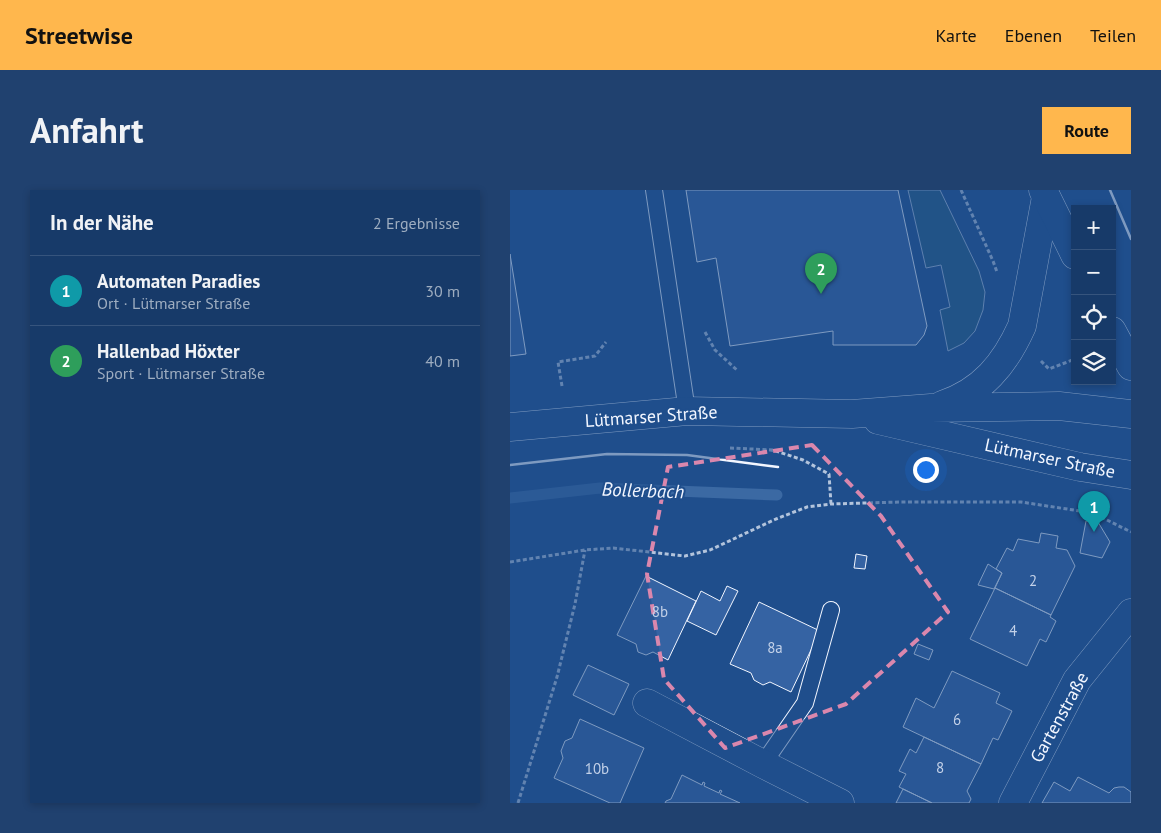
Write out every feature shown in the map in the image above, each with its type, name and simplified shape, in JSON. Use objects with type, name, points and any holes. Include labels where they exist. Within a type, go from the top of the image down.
[{"type":"main road","points":[[1050,192],[1073,250]]},
{"type":"main road","points":[[931,408],[950,402],[986,381],[1000,366],[1014,344],[1022,326],[1050,192]]},
{"type":"main road","points":[[1116,338],[1131,366]]},
{"type":"main road","name":"Lütmarser Straße","points":[[510,427],[687,411],[852,414],[931,408],[1060,406],[1131,414]]},
{"type":"main road","name":"Lütmarser Straße","points":[[852,414],[1080,467],[1131,475]]},
{"type":"main road","name":"Gartenstraße","points":[[1014,803],[1077,680],[1131,613]]},
{"type":"main road","points":[[647,703],[840,803]]},
{"type":"lane","points":[[654,190],[687,411]]},
{"type":"lane","points":[[763,764],[805,703],[831,610]]},
{"type":"path","points":[[961,190],[998,274]]},
{"type":"path","points":[[562,386],[558,362],[594,356],[606,342]]},
{"type":"path","points":[[726,448],[773,450],[803,460],[829,474],[831,504]]},
{"type":"path","points":[[510,562],[585,550],[613,548],[685,556],[710,550],[808,506],[831,504],[1021,502],[1093,513],[1131,532]]},
{"type":"path","points":[[518,803],[557,677],[575,604],[585,550]]},
{"type":"highlighted area","points":[[812,445],[881,516],[948,612],[846,704],[725,748],[664,679],[647,574],[668,467]]},
{"type":"shaded area","points":[[908,190],[940,190],[979,271],[985,292],[983,310],[975,331],[964,343],[948,351],[940,310],[950,307],[941,265],[926,268]]},
{"type":"building","points":[[686,190],[898,190],[927,326],[924,335],[916,345],[833,345],[833,331],[730,346],[716,258],[697,262]]},
{"type":"building","points":[[510,254],[526,354],[510,356]]},
{"type":"building","points":[[1086,521],[1098,522],[1110,542],[1102,558],[1080,553]]},
{"type":"building","points":[[1041,533],[1058,536],[1056,548],[1067,550],[1075,566],[1051,615],[995,588],[1002,573],[996,569],[1007,548],[1013,551],[1018,539],[1039,543]]},
{"type":"building","points":[[856,554],[867,556],[865,569],[854,568]]},
{"type":"building","points":[[988,564],[1002,573],[994,589],[978,585]]},
{"type":"building","points":[[646,576],[696,601],[668,660],[653,652],[646,655],[638,652],[636,644],[617,635]]},
{"type":"building","points":[[727,586],[738,591],[716,635],[687,621],[701,591],[720,601]]},
{"type":"building","points":[[995,588],[1051,615],[1050,617],[1056,621],[1046,642],[1040,639],[1027,666],[970,639]]},
{"type":"building","points":[[759,602],[820,631],[791,692],[770,682],[763,685],[754,680],[751,673],[730,664]]},
{"type":"building","points":[[918,644],[933,650],[929,660],[914,654]]},
{"type":"building","points":[[588,665],[629,684],[614,715],[573,695]]},
{"type":"building","points":[[952,671],[1000,693],[996,703],[1012,711],[998,740],[993,738],[981,764],[903,727],[916,698],[934,708]]},
{"type":"building","points":[[580,719],[644,748],[620,803],[610,803],[554,778],[563,758],[561,751],[565,741],[572,738]]},
{"type":"building","points":[[924,737],[981,764],[967,791],[971,799],[969,803],[932,803],[899,787],[906,774],[899,771],[910,749],[916,753]]},
{"type":"building","points":[[682,775],[702,785],[703,782],[705,783],[704,786],[719,793],[720,790],[722,791],[720,794],[740,803],[665,803],[671,799]]},
{"type":"building","points":[[1078,777],[1109,793],[1114,788],[1124,787],[1131,792],[1131,803],[1042,803],[1054,782],[1070,791]]},
{"type":"building","points":[[903,789],[932,803],[896,803]]},
{"type":"waterway","name":"Bollerbach","points":[[510,498],[600,488],[777,495]]},
{"type":"wall","points":[[1110,190],[1131,239]]},
{"type":"wall","points":[[510,465],[607,454],[687,455],[778,467]]},
{"type":"place","name":"Hallenbad Höxter","points":[[821,294]]},
{"type":"place","name":"Automaten Paradies","points":[[1094,532]]}]
